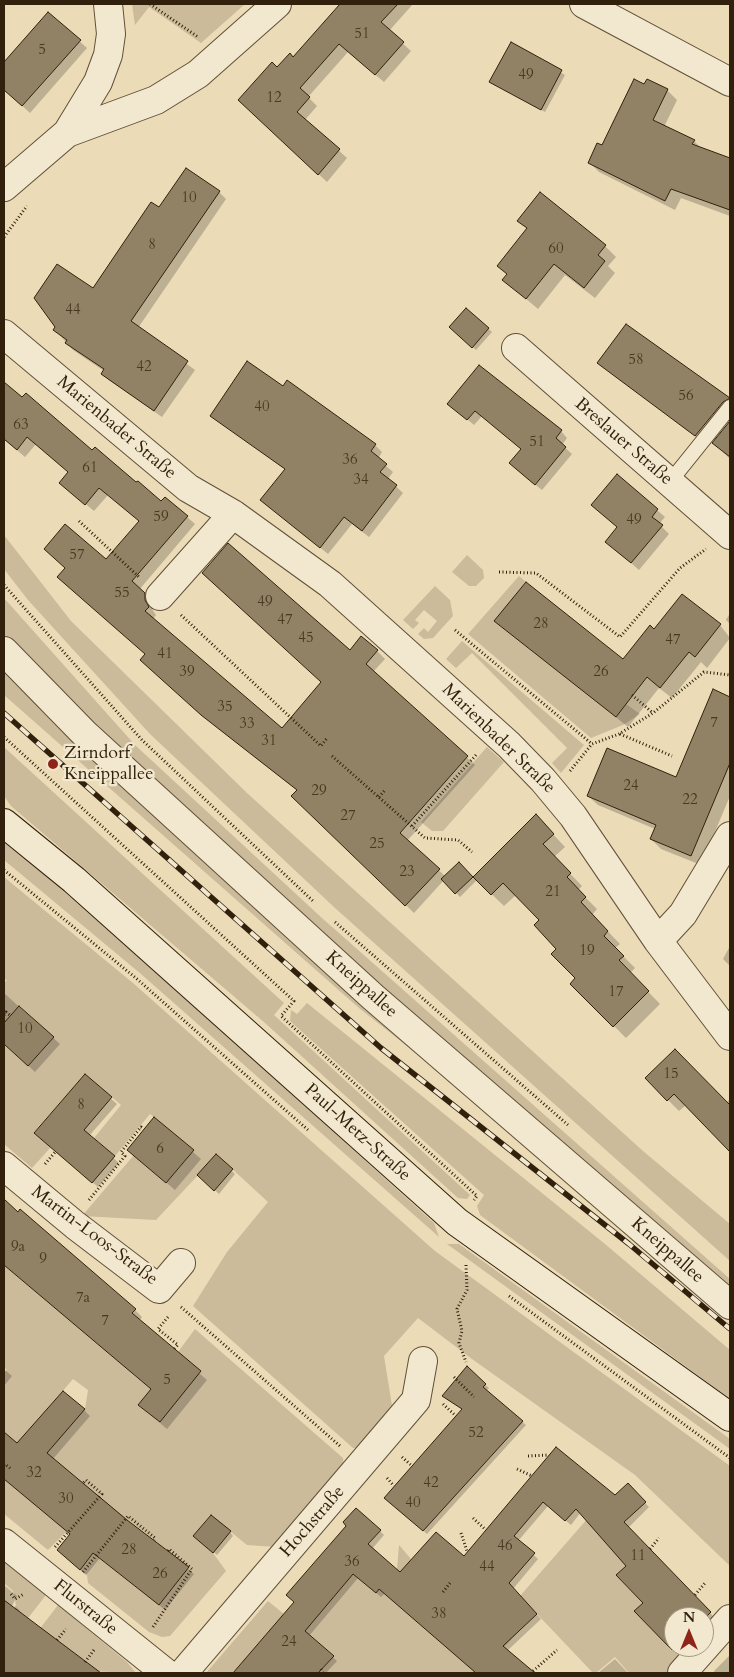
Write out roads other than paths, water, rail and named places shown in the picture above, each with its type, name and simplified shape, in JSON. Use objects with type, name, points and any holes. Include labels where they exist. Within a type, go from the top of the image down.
[{"type":"street","points":[[4,187],[67,133],[98,82],[108,55],[111,34],[108,4]]},
{"type":"street","points":[[67,133],[156,100],[198,74],[277,4]]},
{"type":"street","points":[[584,4],[730,82]]},
{"type":"street","name":"Marienbader Straße","points":[[4,334],[188,488],[233,514],[330,584],[510,745],[573,816],[658,941],[730,1036]]},
{"type":"street","name":"Breslauer Straße","points":[[516,348],[669,483],[721,540]]},
{"type":"street","points":[[160,596],[233,514]]},
{"type":"street","name":"Kneippallee","points":[[4,652],[84,733],[373,997],[730,1305]]},
{"type":"street","name":"Paul-Metz-Straße","points":[[4,823],[74,880],[457,1222],[730,1417]]},
{"type":"street","points":[[658,941],[683,914],[730,836]]},
{"type":"street","name":"Martin-Loos-Straße","points":[[4,1166],[75,1225],[168,1297],[181,1263]]},
{"type":"street","name":"Hochstraße","points":[[183,1673],[416,1400],[422,1361]]},
{"type":"street","name":"Flurstraße","points":[[4,1543],[166,1673]]},
{"type":"street","points":[[682,1673],[730,1619]]},
{"type":"lane","points":[[669,483],[730,407]]},
{"type":"railway","points":[[4,713],[381,1048],[629,1244],[730,1329]]},
{"type":"place","name":"Zirndorf Kneippallee","points":[[53,764]]}]
